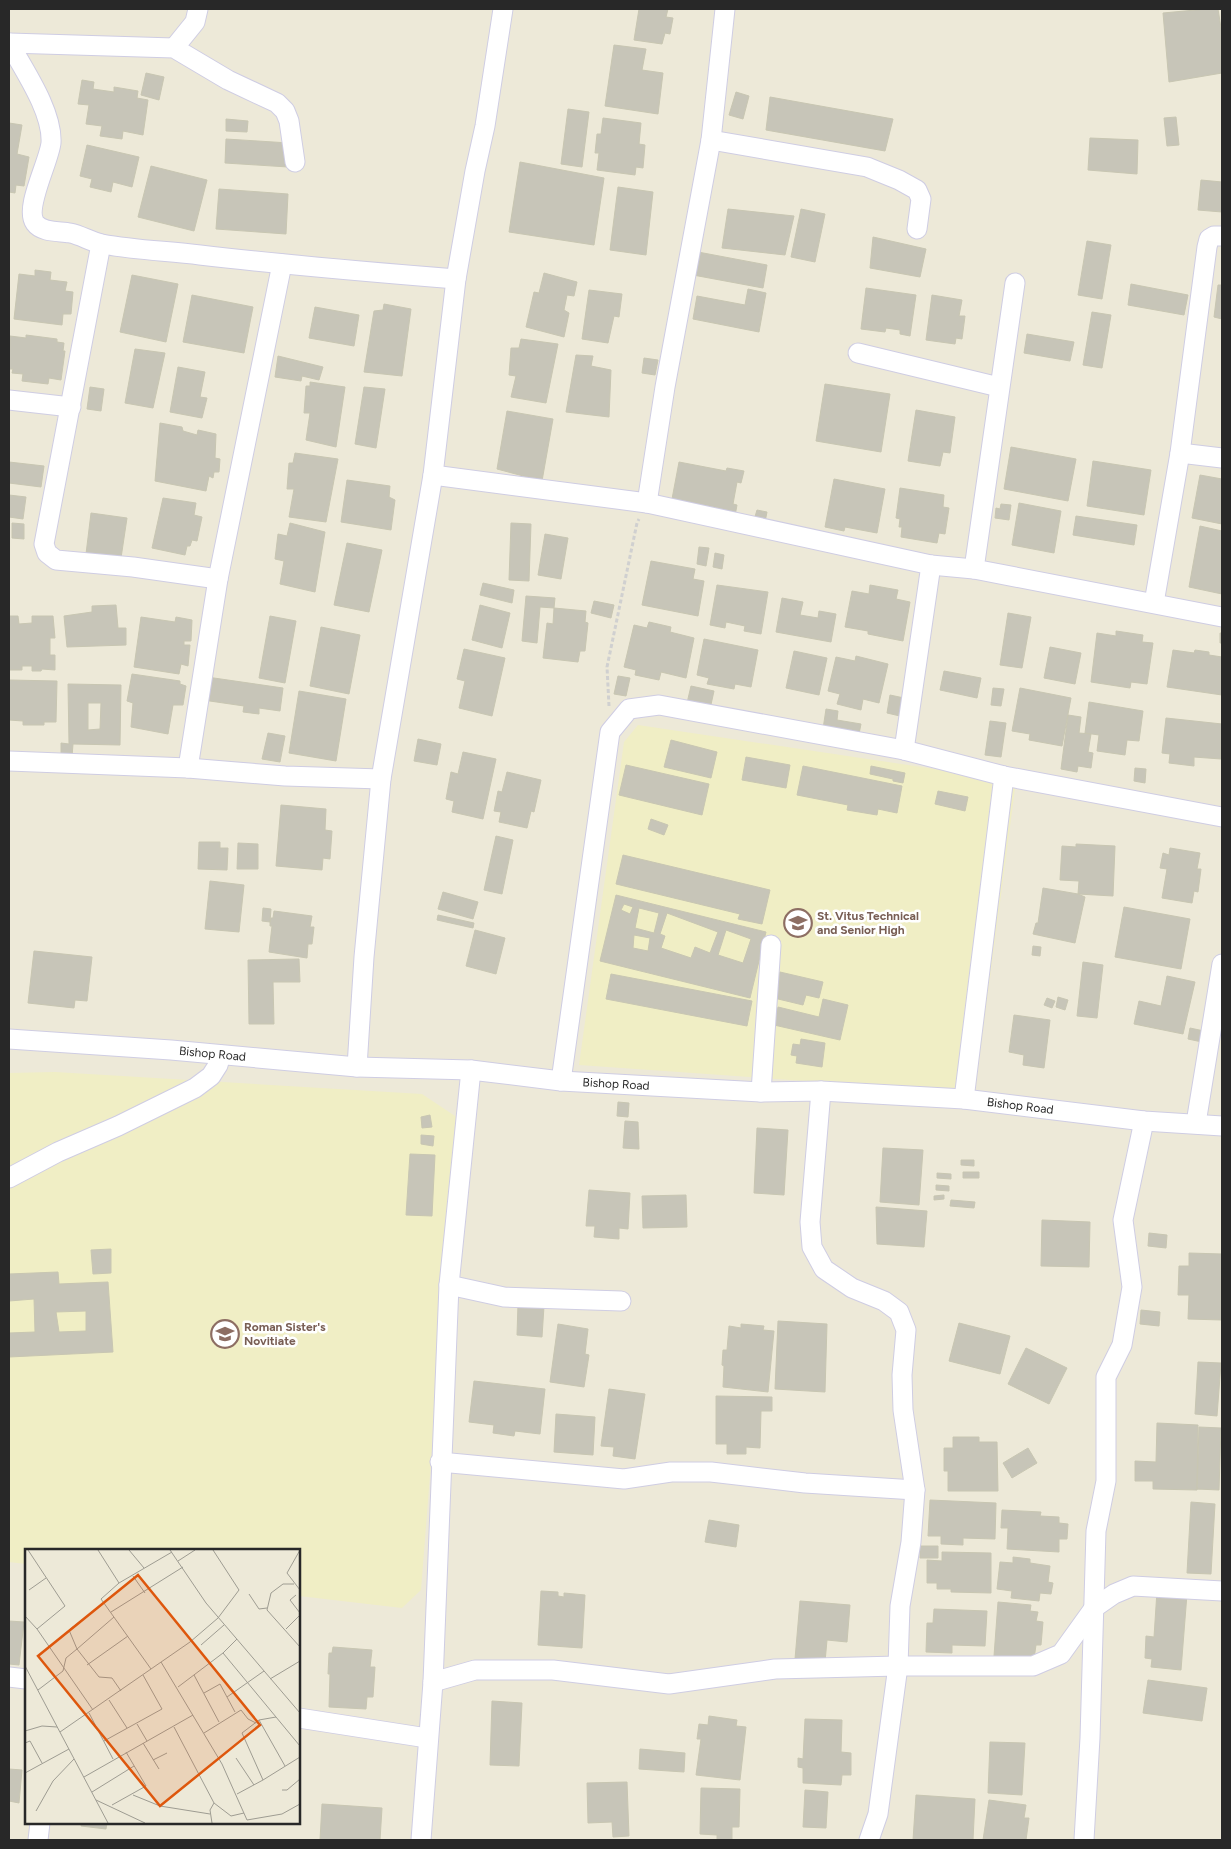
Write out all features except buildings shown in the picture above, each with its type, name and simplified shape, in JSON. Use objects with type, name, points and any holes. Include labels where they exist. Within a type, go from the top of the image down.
[{"type":"street","points":[[174,48],[195,22],[198,9]]},
{"type":"street","points":[[358,1066],[364,957],[381,779],[433,475],[456,279],[485,126],[503,9]]},
{"type":"street","points":[[647,503],[665,387],[711,140],[725,9]]},
{"type":"street","points":[[9,43],[174,48],[228,80],[277,103],[285,111],[289,121],[295,162]]},
{"type":"street","points":[[9,43],[38,96],[49,122],[51,143],[34,194],[33,212],[35,223],[40,228],[72,233],[101,244],[282,264],[456,279]]},
{"type":"street","points":[[711,140],[867,167],[899,180],[917,190],[921,199],[917,230]]},
{"type":"street","points":[[1154,603],[1180,453],[1207,246],[1209,239],[1214,236],[1222,236]]},
{"type":"street","points":[[101,244],[44,544],[47,553],[56,560],[133,567],[218,580]]},
{"type":"street","points":[[188,768],[218,580],[282,264]]},
{"type":"street","points":[[974,569],[1015,283]]},
{"type":"street","points":[[858,353],[999,388]]},
{"type":"street","points":[[9,400],[71,407]]},
{"type":"street","points":[[1180,453],[1222,458]]},
{"type":"street","points":[[433,475],[647,503],[931,565],[974,569],[1222,617]]},
{"type":"street","points":[[904,750],[931,565]]},
{"type":"street","points":[[560,1081],[610,732],[630,709],[659,705],[904,750],[1004,776],[1222,817]]},
{"type":"street","points":[[9,760],[188,768],[284,776],[381,779]]},
{"type":"street","points":[[964,1099],[1004,776]]},
{"type":"street","points":[[761,1092],[771,944]]},
{"type":"street","points":[[1196,1123],[1222,964]]},
{"type":"street","name":"Bishop Road","points":[[9,1039],[358,1066],[471,1070],[560,1081],[761,1092],[821,1091],[964,1099],[1144,1121],[1222,1126]]},
{"type":"street","points":[[9,1178],[58,1152],[118,1126],[195,1088],[211,1076],[221,1054]]},
{"type":"street","points":[[421,1840],[427,1738],[433,1682],[440,1462],[449,1284],[471,1070]]},
{"type":"street","points":[[821,1091],[810,1222],[812,1248],[824,1269],[852,1288],[884,1301],[899,1312],[906,1330],[902,1374],[903,1410],[916,1490],[911,1542],[900,1606],[898,1666],[878,1814],[869,1840]]},
{"type":"street","points":[[1084,1840],[1096,1530],[1106,1481],[1106,1377],[1122,1345],[1132,1287],[1123,1220],[1144,1121]]},
{"type":"street","points":[[449,1284],[504,1297],[621,1301]]},
{"type":"street","points":[[440,1462],[624,1479],[671,1472],[711,1472],[805,1483],[916,1490]]},
{"type":"street","points":[[433,1682],[475,1670],[543,1670],[669,1684],[775,1669],[898,1666],[1033,1666],[1061,1654],[1094,1608],[1114,1594],[1133,1586],[1222,1591]]},
{"type":"street","points":[[9,1677],[25,1678]]},
{"type":"street","points":[[300,1718],[427,1738]]},
{"type":"street","points":[[38,1840],[40,1824]]},
{"type":"path","points":[[610,732],[607,667],[636,523],[647,503]]},
{"type":"shaded area","name":"St. Vitus Technical and Senior High","points":[[638,725],[1016,781],[975,1093],[579,1065],[624,742]]},
{"type":"shaded area","name":"Roman Sister's Novitiate","points":[[55,1072],[422,1094],[458,1118],[421,1590],[402,1608],[300,1596],[300,1549],[25,1549],[25,1564],[9,1562],[9,1073]]},
{"type":"place","name":"St. Vitus Technical and Senior High","points":[[798,923]]},
{"type":"place","name":"Roman Sister's Novitiate","points":[[225,1334]]}]
